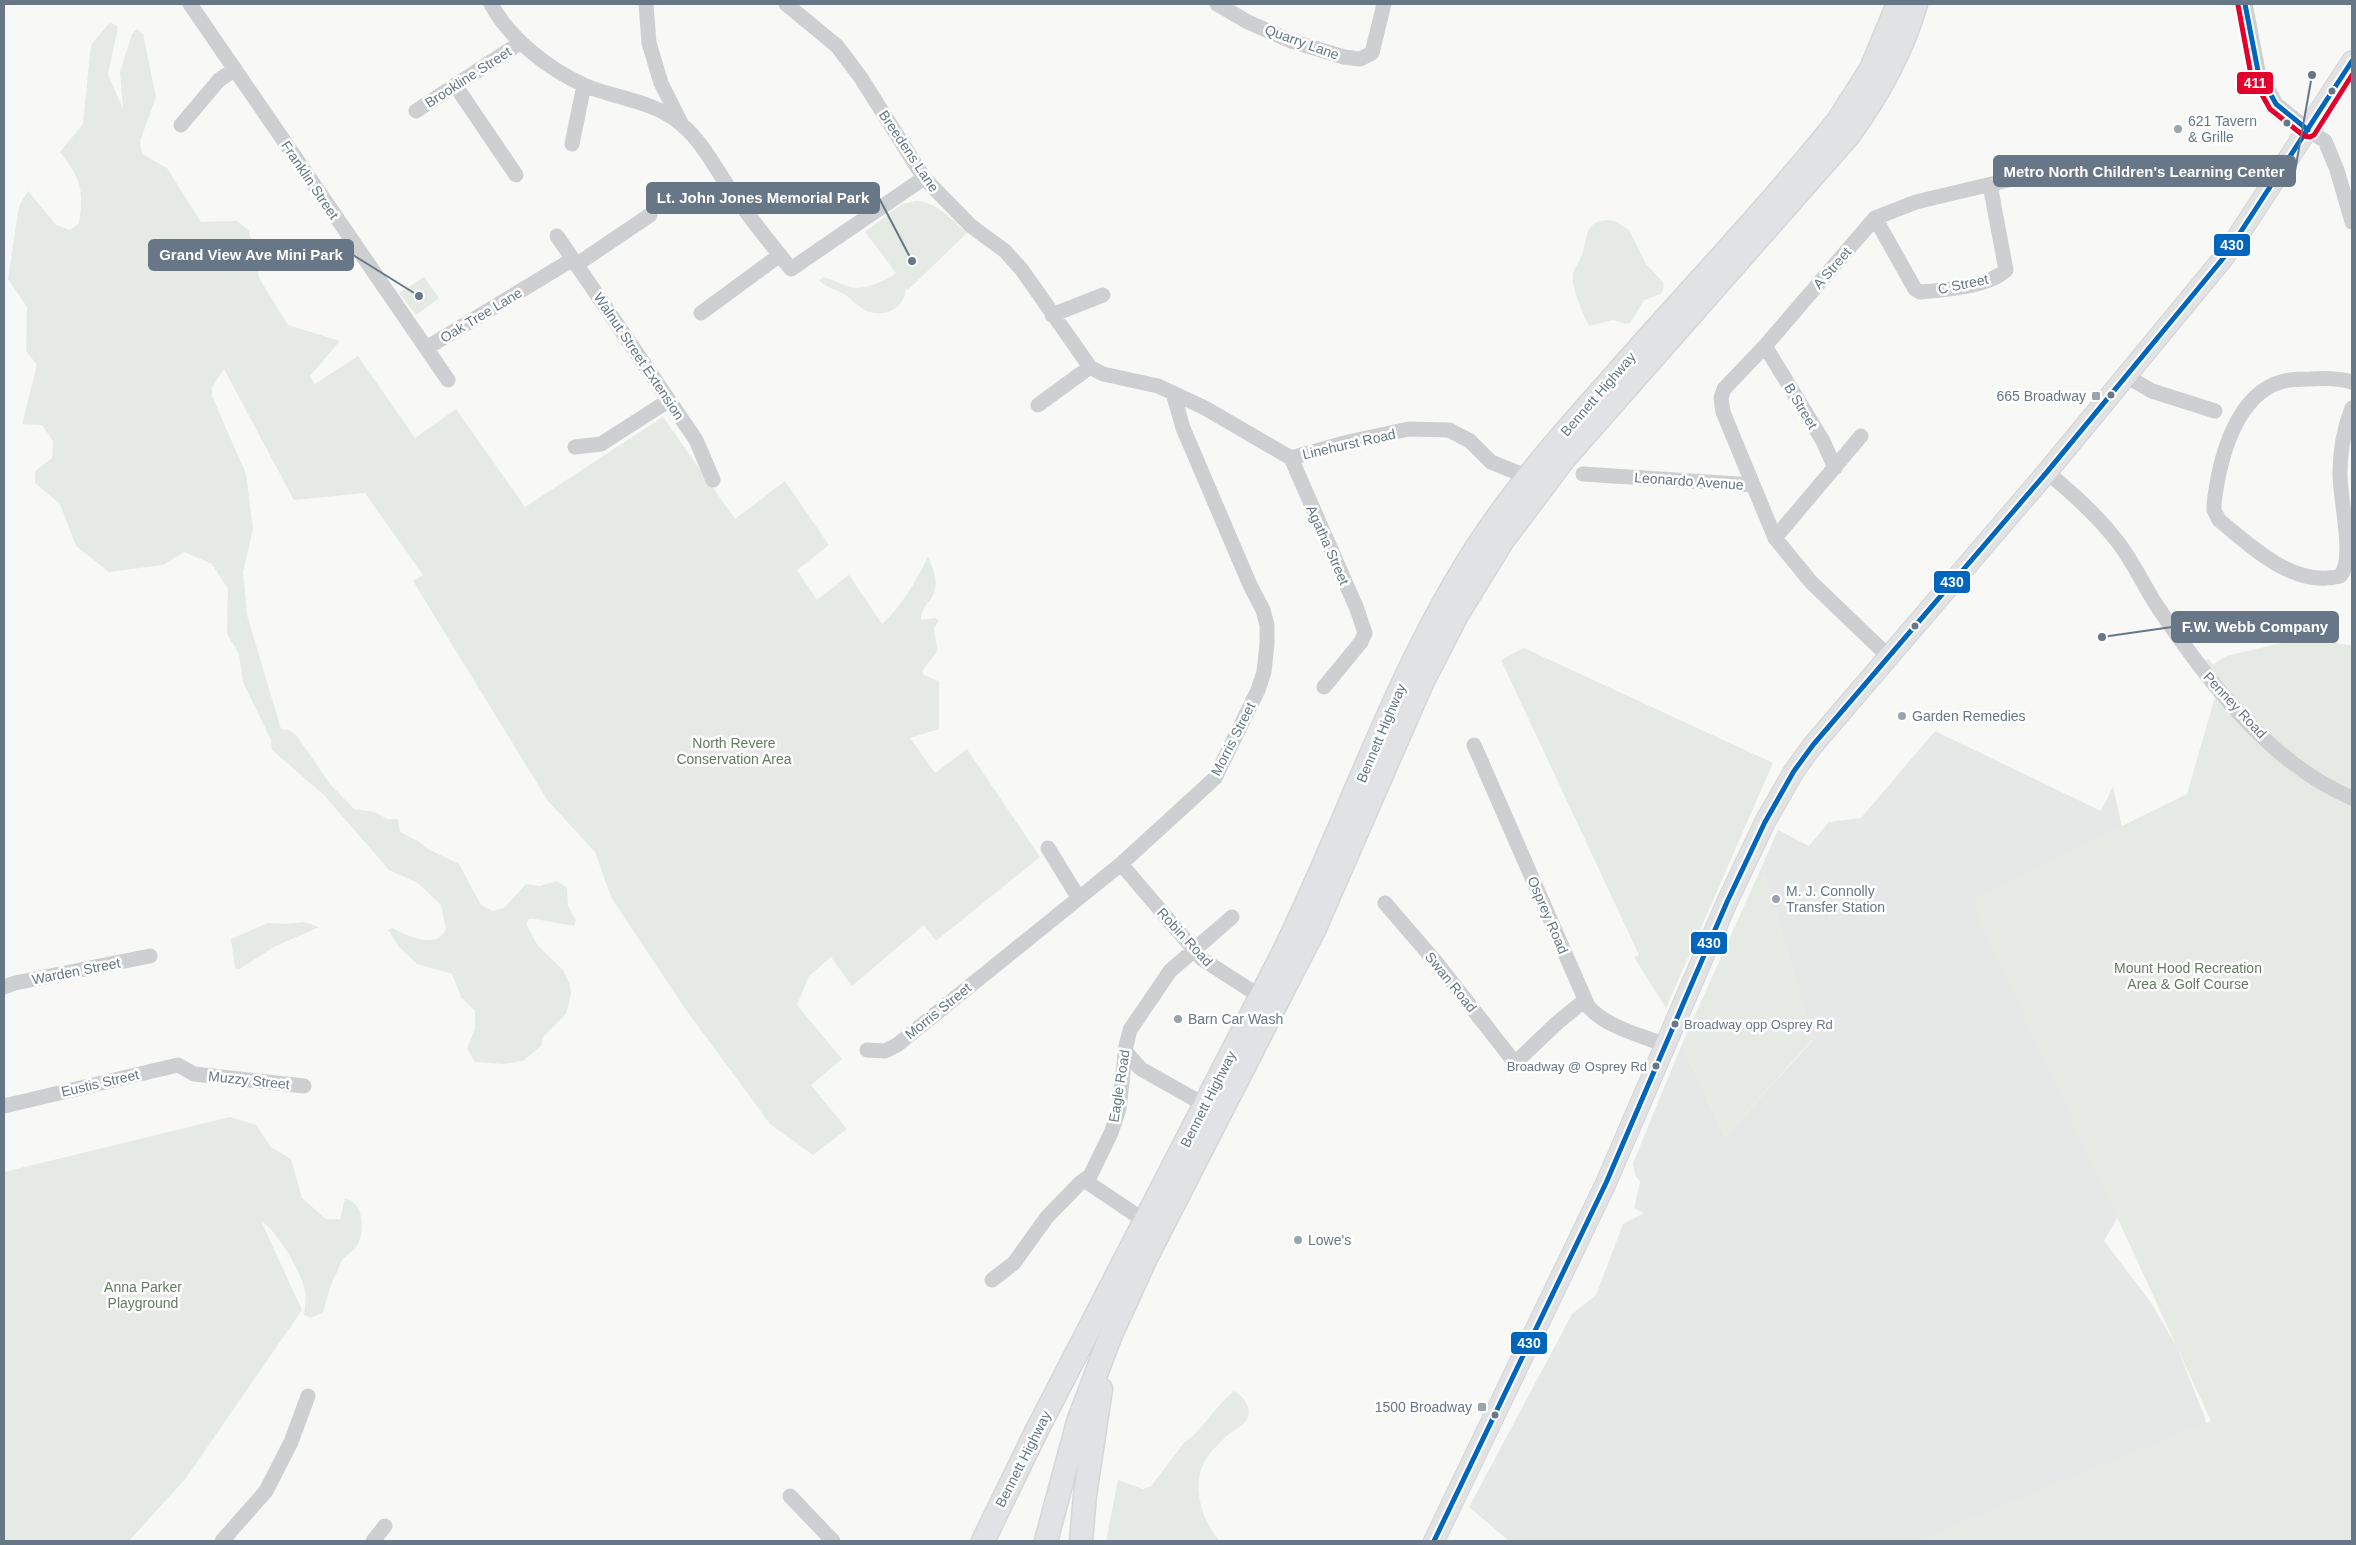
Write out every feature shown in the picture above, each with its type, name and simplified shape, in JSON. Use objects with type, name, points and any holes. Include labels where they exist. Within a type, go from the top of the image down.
[{"type":"highway","name":"Bennett Highway","points":[[983,1541],[1318,881],[1402,685],[1429,629],[1478,546],[1528,477],[1572,423],[1838,121],[1871,69],[1898,4]]},
{"type":"highway","name":"Bennett Highway","points":[[1046,1541],[1078,1422],[1110,1337],[1146,1258],[1315,928],[1422,683],[1470,592],[1518,518],[1564,458],[1849,135],[1872,101],[1892,65],[1916,4]]},
{"type":"highway","points":[[1081,1541],[1091,1447],[1110,1337]]},
{"type":"main road","points":[[1434,1541],[1606,1183],[1735,885],[1778,796],[1813,745],[2048,472],[2225,256],[2352,61]]},
{"type":"street","name":"Franklin Street","points":[[190,4],[336,219],[428,347],[448,380]]},
{"type":"street","points":[[491,4],[520,43],[532,53],[584,85],[653,106],[682,124]]},
{"type":"street","points":[[646,4],[649,43],[658,75],[682,124],[750,218],[791,269],[924,178]]},
{"type":"street","name":"Breedens Lane","points":[[786,4],[837,46],[861,78],[924,178],[971,226],[1004,251],[1022,270],[1090,367]]},
{"type":"street","name":"Quarry Lane","points":[[1217,4],[1248,22],[1291,41],[1344,57],[1360,59],[1372,53],[1384,4]]},
{"type":"street","points":[[2245,4],[2258,71],[2276,104],[2325,141],[2337,170],[2352,222]]},
{"type":"street","name":"Brookline Street","points":[[416,111],[520,43]]},
{"type":"street","points":[[181,125],[219,80],[235,69]]},
{"type":"street","points":[[455,85],[516,176]]},
{"type":"street","points":[[572,144],[584,85]]},
{"type":"street","name":"A Street","points":[[1752,485],[1723,412],[1720,398],[1724,389],[1765,346],[1875,218],[1916,202],[2067,166]]},
{"type":"street","name":"C Street","points":[[1875,218],[1915,289],[1920,292],[1950,290],[1998,277],[2006,270],[1990,185]]},
{"type":"street","name":"Oak Tree Lane","points":[[428,347],[557,269],[574,262],[650,215]]},
{"type":"street","name":"Walnut Street Extension","points":[[557,236],[696,440],[713,480]]},
{"type":"street","points":[[701,313],[780,255]]},
{"type":"street","points":[[1052,314],[1104,295]]},
{"type":"street","name":"B Street","points":[[1765,346],[1823,441],[1835,468]]},
{"type":"street","points":[[1038,405],[1090,367],[1102,374],[1158,386],[1173,393]]},
{"type":"street","points":[[2126,376],[2152,391],[2215,411]]},
{"type":"street","points":[[2352,382],[2323,378],[2280,382],[2254,399],[2238,418],[2223,461],[2215,496],[2214,510],[2219,520],[2276,563],[2309,578],[2327,579],[2342,575],[2345,569],[2350,549],[2346,475],[2342,444],[2352,408]]},
{"type":"street","name":"Linehurst Road","points":[[1173,393],[1206,408],[1291,458],[1365,438],[1409,429],[1449,430],[1470,441],[1491,462],[1528,477]]},
{"type":"street","name":"Morris Street","points":[[866,1050],[885,1050],[896,1045],[1121,864],[1214,778],[1258,690],[1264,672],[1267,644],[1266,616],[1250,585],[1183,428],[1173,393]]},
{"type":"street","points":[[575,447],[601,444],[668,401]]},
{"type":"street","points":[[1775,538],[1861,436]]},
{"type":"street","name":"Agatha Street","points":[[1291,458],[1357,609],[1365,633],[1361,642],[1324,687]]},
{"type":"street","name":"Penney Road","points":[[2048,472],[2086,505],[2118,542],[2175,633],[2205,674],[2226,698],[2296,766],[2324,784],[2352,798]]},
{"type":"street","name":"Leonardo Avenue","points":[[1583,474],[1752,485],[1775,538],[1811,582],[1889,657]]},
{"type":"street","name":"Osprey Road","points":[[1474,745],[1585,1000],[1592,1011],[1665,1045]]},
{"type":"street","points":[[1048,848],[1078,897]]},
{"type":"street","name":"Robin Road","points":[[1121,864],[1193,950],[1214,969],[1261,996]]},
{"type":"street","name":"Swan Road","points":[[1385,903],[1440,967],[1515,1063],[1557,1023],[1585,1000]]},
{"type":"street","name":"Eagle Road","points":[[992,1280],[1018,1266],[1046,1217],[1090,1176],[1111,1134],[1119,1109],[1130,1030],[1163,979],[1193,950],[1232,917]]},
{"type":"street","name":"Warden Street","points":[[4,987],[15,983],[150,956]]},
{"type":"street","points":[[1126,1051],[1141,1069],[1205,1105]]},
{"type":"street","name":"Eustis Street","points":[[4,1106],[178,1065],[194,1074]]},
{"type":"street","name":"Muzzy Street","points":[[194,1074],[304,1086]]},
{"type":"street","points":[[1084,1180],[1145,1222]]},
{"type":"street","points":[[222,1541],[266,1491],[291,1442],[308,1396]]},
{"type":"street","points":[[790,1496],[833,1541]]},
{"type":"street","points":[[373,1541],[385,1526]]},
{"type":"shaded area","points":[[1935,731],[2101,811],[2113,787],[2125,840],[2129,1197],[2104,1241],[2150,1301],[2178,1349],[2205,1418],[2217,1474],[2212,1541],[1509,1541],[1469,1507],[1572,1314],[1596,1295],[1623,1224],[1644,1213],[1634,1208],[1640,1182],[1635,1175],[1633,1163],[1682,1044],[1725,1136],[1813,1040],[1765,877],[1758,875],[1778,830],[1809,846],[1829,822],[1861,818]]},
{"type":"green space","name":"North Revere Conservation Area","points":[[110,22],[118,27],[108,74],[123,109],[120,72],[132,34],[137,29],[143,34],[156,97],[140,141],[142,154],[167,168],[201,222],[237,221],[249,231],[259,278],[288,325],[340,341],[310,376],[315,384],[358,356],[415,438],[456,409],[525,507],[663,417],[735,519],[785,481],[829,545],[797,570],[817,600],[849,575],[882,624],[908,593],[928,557],[936,583],[934,594],[925,606],[921,620],[935,618],[939,620],[934,629],[936,653],[922,671],[924,675],[939,681],[939,729],[910,738],[935,773],[967,749],[1040,857],[936,941],[924,925],[852,986],[831,957],[809,976],[797,1005],[842,1059],[811,1085],[847,1129],[813,1155],[770,1124],[684,1007],[611,897],[595,852],[548,801],[413,581],[423,575],[365,493],[294,500],[224,369],[212,387],[212,396],[246,474],[253,529],[243,572],[247,615],[281,729],[289,730],[297,736],[330,784],[354,809],[374,812],[388,819],[398,819],[400,832],[418,841],[426,848],[459,864],[481,905],[493,911],[504,908],[526,884],[540,886],[557,881],[567,888],[568,906],[576,920],[574,926],[535,919],[529,919],[526,924],[538,946],[563,970],[570,985],[571,994],[566,1014],[543,1037],[541,1046],[523,1061],[503,1064],[475,1062],[467,1048],[475,1029],[475,1011],[461,997],[452,974],[417,964],[399,947],[388,930],[392,928],[421,939],[436,939],[442,936],[446,929],[441,905],[418,883],[389,870],[324,795],[272,750],[271,740],[243,682],[239,654],[227,634],[228,589],[212,564],[184,552],[163,565],[109,572],[76,546],[60,504],[35,483],[35,471],[52,458],[53,441],[42,425],[22,424],[37,365],[26,351],[27,307],[8,279],[19,206],[28,191],[56,225],[70,230],[79,223],[81,193],[77,177],[60,152],[83,124],[91,45]]},
{"type":"green space","points":[[916,201],[931,204],[967,233],[908,290],[906,288],[905,295],[898,306],[893,310],[881,313],[867,311],[842,293],[819,280],[823,277],[850,287],[861,288],[881,282],[896,273],[865,232],[902,204]]},
{"type":"green space","points":[[1599,221],[1615,221],[1629,230],[1646,264],[1663,282],[1664,288],[1661,294],[1644,300],[1630,323],[1626,324],[1613,320],[1589,326],[1576,293],[1573,274],[1581,257],[1590,228]]},
{"type":"green space","points":[[424,277],[439,298],[416,315],[399,293]]},
{"type":"green space","name":"Mount Hood Recreation Area & Golf Course","points":[[2307,637],[2352,646],[2352,1541],[1915,1541],[2211,1421],[1971,900],[2187,794],[2217,690],[2203,661],[2209,659],[2213,665],[2226,656]]},
{"type":"green space","points":[[1524,648],[1773,763],[1666,1008],[1634,957],[1639,955],[1501,660]]},
{"type":"green space","points":[[1758,875],[1765,877],[1813,1039],[1725,1136],[1682,1044]]},
{"type":"green space","points":[[304,922],[319,927],[276,946],[239,969],[235,968],[231,939],[268,923]]},
{"type":"green space","name":"Anna Parker Playground","points":[[230,1117],[256,1125],[271,1147],[291,1159],[302,1198],[326,1219],[340,1219],[345,1199],[356,1205],[359,1211],[362,1232],[358,1244],[341,1262],[323,1312],[311,1318],[304,1315],[305,1291],[299,1273],[281,1243],[268,1226],[261,1221],[302,1310],[186,1478],[129,1541],[4,1541],[4,1172]]},
{"type":"green space","points":[[1234,1391],[1245,1401],[1249,1413],[1248,1418],[1229,1434],[1205,1460],[1199,1484],[1199,1497],[1202,1509],[1213,1532],[1220,1541],[1106,1541],[1118,1480],[1143,1489],[1151,1486],[1184,1443],[1198,1431],[1221,1403]]},
{"type":"transit line","name":"430","points":[[2245,4],[2258,71],[2276,104],[2308,130]]},
{"type":"transit line","name":"411","points":[[2238,5],[2251,75],[2270,109],[2304,136],[2310,137],[2314,135],[2352,75]]},
{"type":"transit line","name":"430","points":[[1434,1541],[1606,1183],[1727,902],[1765,822],[1794,771],[1813,745],[2047,472],[2225,256],[2352,61]]},
{"type":"place","name":"Metro North Children's Learning Center","points":[[2312,75]]},
{"type":"place","name":"621 Tavern & Grille","points":[[2178,129]]},
{"type":"place","name":"Lt. John Jones Memorial Park","points":[[912,261]]},
{"type":"place","name":"Grand View Ave Mini Park","points":[[419,296]]},
{"type":"place","name":"665 Broadway","points":[[2096,396]]},
{"type":"place","name":"F.W. Webb Company","points":[[2102,637]]},
{"type":"place","name":"Garden Remedies","points":[[1902,716]]},
{"type":"place","name":"M. J. Connolly Transfer Station","points":[[1776,899]]},
{"type":"place","name":"Barn Car Wash","points":[[1178,1019]]},
{"type":"place","name":"Broadway opp Osprey Rd","points":[[1675,1024]]},
{"type":"place","name":"Broadway @ Osprey Rd","points":[[1656,1066]]},
{"type":"place","name":"Lowe's","points":[[1298,1240]]},
{"type":"place","name":"1500 Broadway","points":[[1482,1407]]}]
